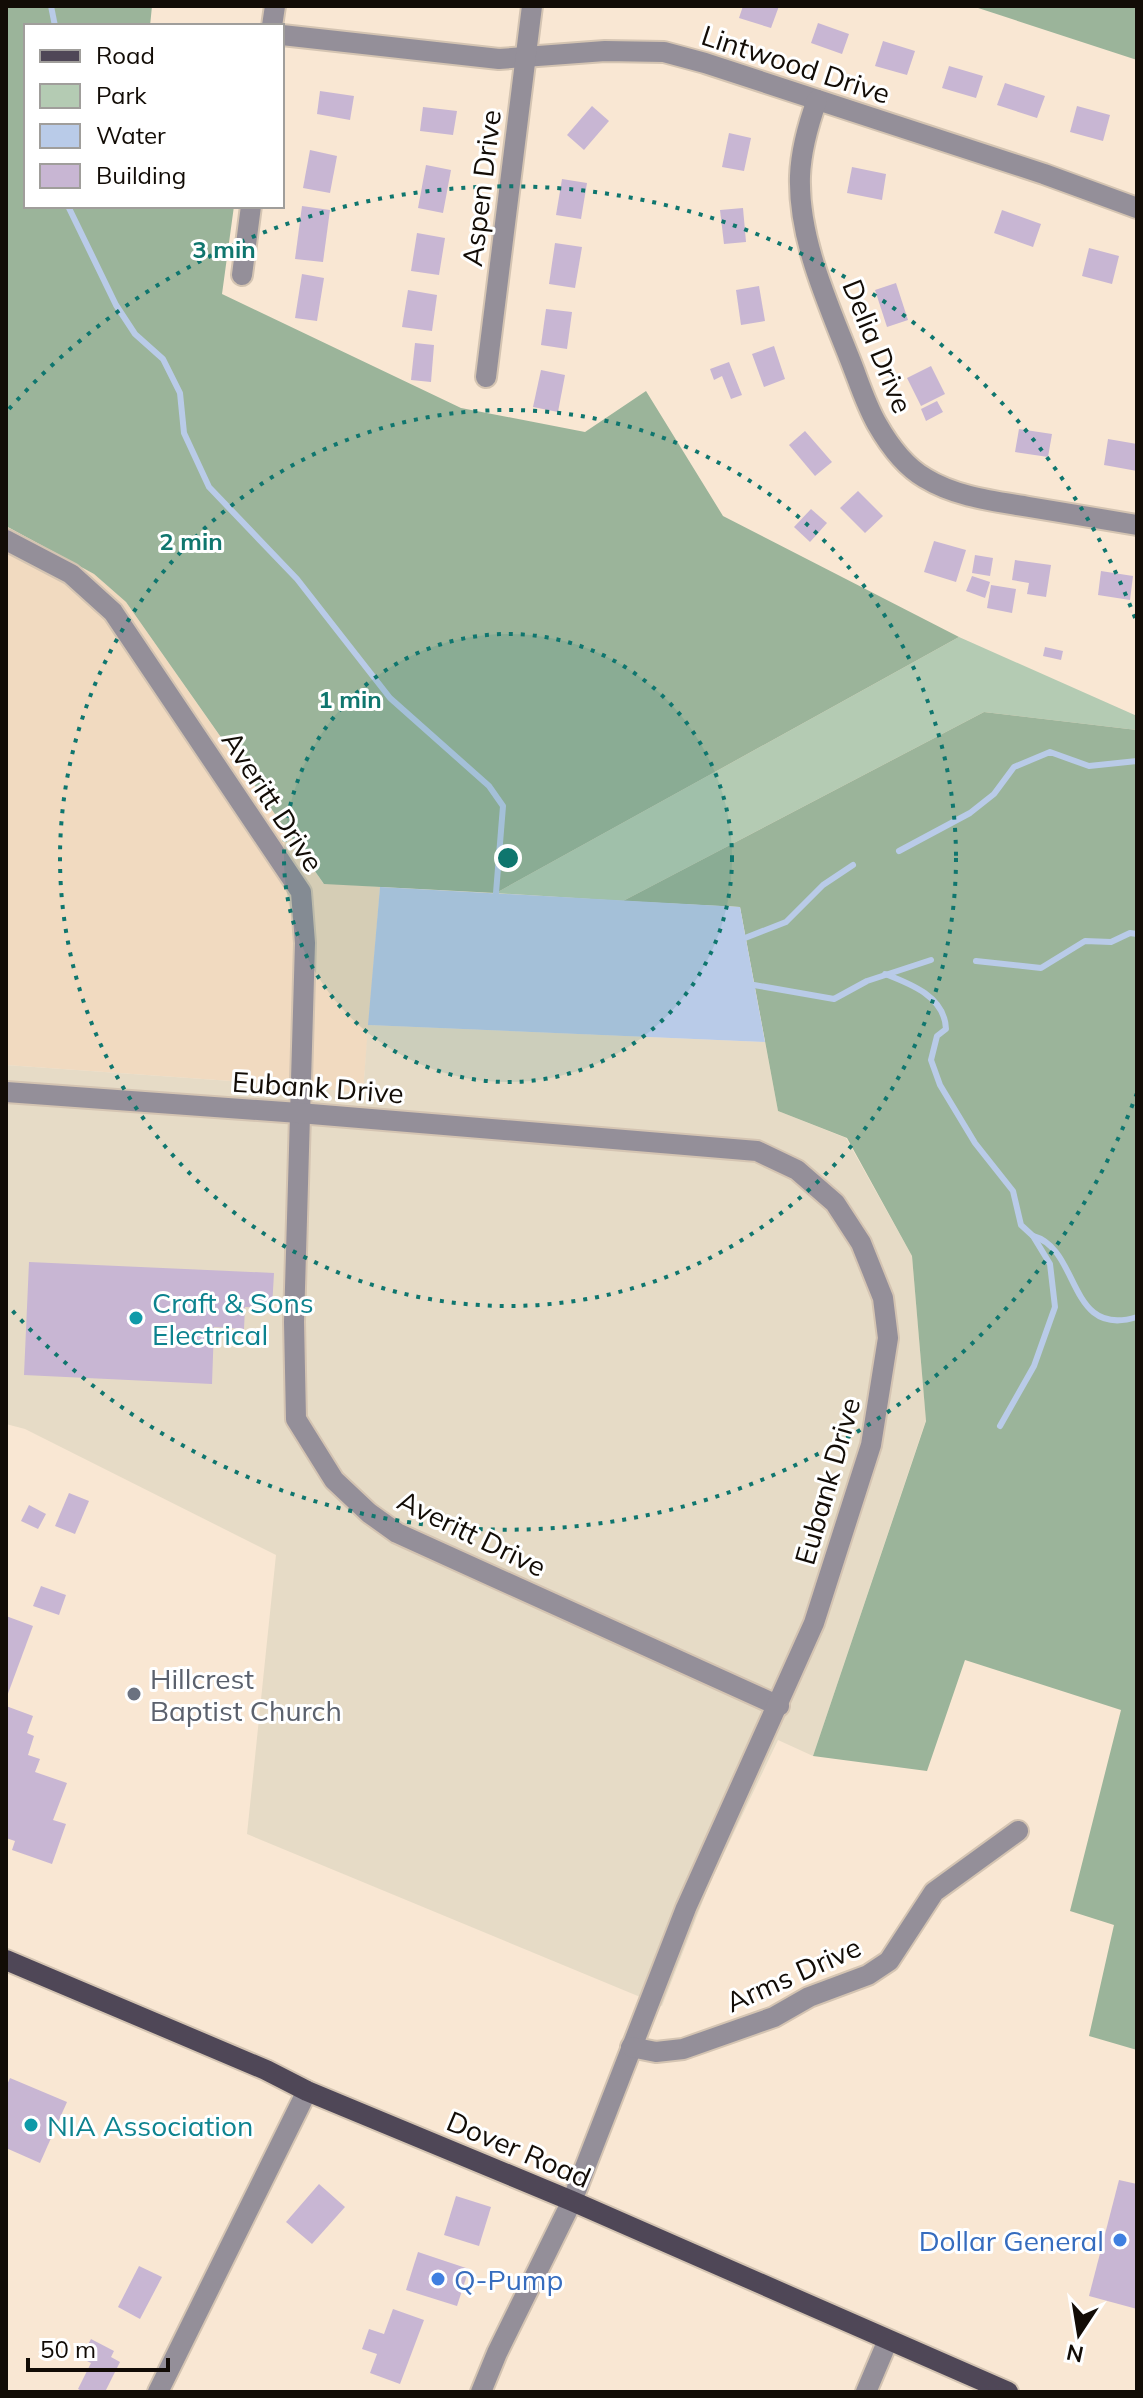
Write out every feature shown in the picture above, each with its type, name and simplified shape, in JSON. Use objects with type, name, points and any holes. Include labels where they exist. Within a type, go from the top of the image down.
[{"type":"main road","name":"Dover Road","points":[[6,1960],[266,2070],[307,2091],[572,2201],[1008,2392]]},
{"type":"street","name":"Aspen Drive","points":[[486,377],[532,6]]},
{"type":"street","name":"Lintwood Drive","points":[[284,35],[499,59],[605,51],[664,52],[1044,174],[1137,208]]},
{"type":"street","name":"Delia Drive","points":[[817,100],[802,152],[800,179],[805,229],[830,309],[860,385],[875,421],[891,446],[908,466],[926,479],[954,491],[986,500],[1137,525]]},
{"type":"street","points":[[242,275],[251,208]]},
{"type":"street","name":"Averitt Drive","points":[[6,540],[71,574],[113,612],[301,892],[305,943],[294,1322],[296,1419],[334,1480],[369,1513],[397,1533],[779,1706]]},
{"type":"street","name":"Eubank Drive","points":[[6,1092],[757,1151],[797,1170],[835,1203],[861,1243],[883,1298],[888,1338],[871,1445],[814,1623],[686,1908],[572,2201],[481,2392]]},
{"type":"street","name":"Arms Drive","points":[[631,2047],[656,2052],[683,2049],[774,2017],[809,1997],[868,1975],[889,1961],[934,1892],[1018,1831]]},
{"type":"street","points":[[158,2392],[307,2091]]},
{"type":"street","points":[[866,2392],[888,2340]]},
{"type":"shaded area","points":[[6,526],[94,574],[126,602],[323,883],[380,887],[363,1093],[6,1065]]},
{"type":"shaded area","points":[[368,1025],[765,1042],[778,1111],[846,1138],[912,1256],[926,1420],[813,1756],[778,1740],[709,1885],[662,2006],[247,1834],[276,1555],[25,1429],[6,1424],[6,1065],[363,1093]]},
{"type":"green space","points":[[6,6],[152,6],[150,24],[24,24],[24,208],[234,208],[222,294],[461,408],[585,432],[646,391],[723,516],[959,637],[496,893],[324,884],[126,602],[94,574],[6,526]]},
{"type":"green space","points":[[972,6],[1137,6],[1137,60]]},
{"type":"green space","points":[[959,637],[1137,716],[1137,730],[984,712],[623,901],[496,893]]},
{"type":"green space","points":[[984,712],[1137,730],[1137,2050],[1089,2036],[1114,1925],[1070,1911],[1121,1710],[965,1660],[927,1771],[813,1756],[926,1421],[912,1256],[847,1138],[778,1111],[740,907],[623,901]]},
{"type":"water","points":[[380,887],[740,907],[765,1042],[368,1025]]},
{"type":"building","points":[[743,6],[779,6],[771,28],[739,18]]},
{"type":"building","points":[[818,23],[849,34],[842,54],[811,43]]},
{"type":"building","points":[[883,41],[915,51],[907,75],[875,66]]},
{"type":"building","points":[[949,66],[983,76],[976,98],[942,88]]},
{"type":"building","points":[[1005,83],[1045,96],[1037,118],[997,105]]},
{"type":"building","points":[[320,91],[354,96],[350,120],[317,114]]},
{"type":"building","points":[[592,106],[609,121],[584,150],[567,135]]},
{"type":"building","points":[[1077,106],[1110,115],[1103,141],[1070,132]]},
{"type":"building","points":[[423,107],[457,111],[453,135],[420,131]]},
{"type":"building","points":[[729,133],[751,138],[744,171],[722,167]]},
{"type":"building","points":[[310,150],[337,156],[330,193],[303,188]]},
{"type":"building","points":[[426,165],[451,170],[443,213],[418,208]]},
{"type":"building","points":[[852,167],[886,174],[882,200],[847,193]]},
{"type":"building","points":[[562,179],[587,183],[581,219],[556,215]]},
{"type":"building","points":[[302,206],[330,210],[323,262],[295,259]]},
{"type":"building","points":[[743,208],[746,242],[724,244],[720,210]]},
{"type":"building","points":[[1002,210],[1041,224],[1033,247],[994,233]]},
{"type":"building","points":[[417,233],[445,238],[439,275],[411,271]]},
{"type":"building","points":[[555,243],[582,247],[575,288],[549,284]]},
{"type":"building","points":[[1089,248],[1119,256],[1112,284],[1082,276]]},
{"type":"building","points":[[302,274],[324,278],[317,321],[295,318]]},
{"type":"building","points":[[896,283],[908,320],[887,327],[875,290]]},
{"type":"building","points":[[759,286],[765,321],[741,325],[736,290]]},
{"type":"building","points":[[408,290],[437,295],[432,331],[402,327]]},
{"type":"building","points":[[546,309],[572,312],[567,349],[541,345]]},
{"type":"building","points":[[415,343],[434,345],[431,382],[411,380]]},
{"type":"building","points":[[774,346],[785,379],[764,387],[752,354]]},
{"type":"building","points":[[729,362],[742,395],[731,399],[722,376],[714,380],[710,369]]},
{"type":"building","points":[[931,366],[945,394],[921,406],[907,378]]},
{"type":"building","points":[[541,370],[565,375],[558,412],[533,407]]},
{"type":"building","points":[[937,401],[943,412],[926,421],[921,409]]},
{"type":"building","points":[[1019,429],[1052,434],[1048,457],[1015,452]]},
{"type":"building","points":[[805,431],[832,462],[815,476],[789,445]]},
{"type":"building","points":[[1108,439],[1137,444],[1137,471],[1104,465]]},
{"type":"building","points":[[858,491],[883,516],[865,533],[840,508]]},
{"type":"building","points":[[811,509],[827,523],[810,542],[794,527]]},
{"type":"building","points":[[934,541],[966,550],[956,582],[924,572]]},
{"type":"building","points":[[975,555],[993,558],[990,576],[972,573]]},
{"type":"building","points":[[1015,560],[1051,565],[1046,597],[1027,594],[1029,583],[1012,580]]},
{"type":"building","points":[[1101,571],[1133,576],[1130,600],[1098,595]]},
{"type":"building","points":[[972,576],[990,582],[985,598],[966,591]]},
{"type":"building","points":[[991,585],[1016,589],[1012,613],[987,608]]},
{"type":"building","points":[[1045,647],[1063,651],[1061,660],[1043,656]]},
{"type":"building","name":"Craft & Sons Electrical","points":[[29,1262],[274,1273],[272,1308],[245,1307],[244,1329],[214,1327],[212,1384],[24,1375]]},
{"type":"building","points":[[69,1493],[89,1501],[75,1534],[55,1526]]},
{"type":"building","points":[[29,1505],[46,1514],[38,1529],[21,1521]]},
{"type":"building","points":[[41,1586],[66,1595],[59,1615],[33,1606]]},
{"type":"building","points":[[6,1616],[33,1626],[6,1699]]},
{"type":"building","points":[[6,1706],[33,1716],[27,1733],[34,1736],[28,1755],[40,1759],[35,1772],[67,1783],[53,1820],[66,1824],[52,1864],[12,1850],[15,1841],[6,1838]]},
{"type":"building","name":"NIA Association","points":[[10,2078],[67,2102],[40,2163],[6,2148],[6,2087]]},
{"type":"building","name":"Dollar General","points":[[1119,2180],[1137,2184],[1137,2309],[1089,2296]]},
{"type":"building","points":[[319,2184],[345,2207],[312,2244],[286,2222]]},
{"type":"building","points":[[456,2196],[491,2207],[479,2246],[444,2235]]},
{"type":"building","name":"Q-Pump","points":[[418,2252],[469,2269],[457,2306],[406,2290]]},
{"type":"building","points":[[139,2266],[162,2277],[140,2319],[118,2307]]},
{"type":"building","points":[[393,2309],[424,2320],[400,2384],[370,2373],[377,2354],[362,2349],[369,2329],[384,2334]]},
{"type":"building","points":[[91,2339],[114,2351],[111,2357],[120,2362],[105,2392],[78,2389],[91,2363],[81,2358]]},
{"type":"waterway","points":[[51,6],[55,24]]},
{"type":"waterway","points":[[69,208],[116,305],[135,334],[163,359],[180,393],[184,433],[209,487],[297,579],[390,698],[489,786],[503,806],[496,893]]},
{"type":"waterway","points":[[899,851],[970,813],[994,794],[1014,767],[1050,752],[1089,766],[1137,761]]},
{"type":"waterway","points":[[745,938],[786,922],[823,885],[853,865]]},
{"type":"waterway","points":[[976,961],[1041,968],[1085,941],[1111,942],[1130,933],[1137,934]]},
{"type":"waterway","points":[[754,985],[834,999],[867,981],[931,960]]},
{"type":"waterway","points":[[885,974],[925,993],[940,1008],[946,1029],[937,1036],[931,1060],[940,1085],[975,1143],[1013,1191],[1021,1225],[1033,1236],[1050,1264],[1055,1307],[1034,1366],[1000,1426]]},
{"type":"waterway","points":[[1033,1236],[1048,1244],[1060,1257],[1086,1304],[1098,1315],[1114,1320],[1137,1317]]},
{"type":"place","name":"Craft & Sons Electrical","points":[[136,1318]]},
{"type":"place","name":"Hillcrest Baptist Church","points":[[134,1694]]},
{"type":"place","name":"NIA Association","points":[[31,2125]]},
{"type":"place","name":"Dollar General","points":[[1120,2240]]},
{"type":"place","name":"Q-Pump","points":[[438,2279]]}]
